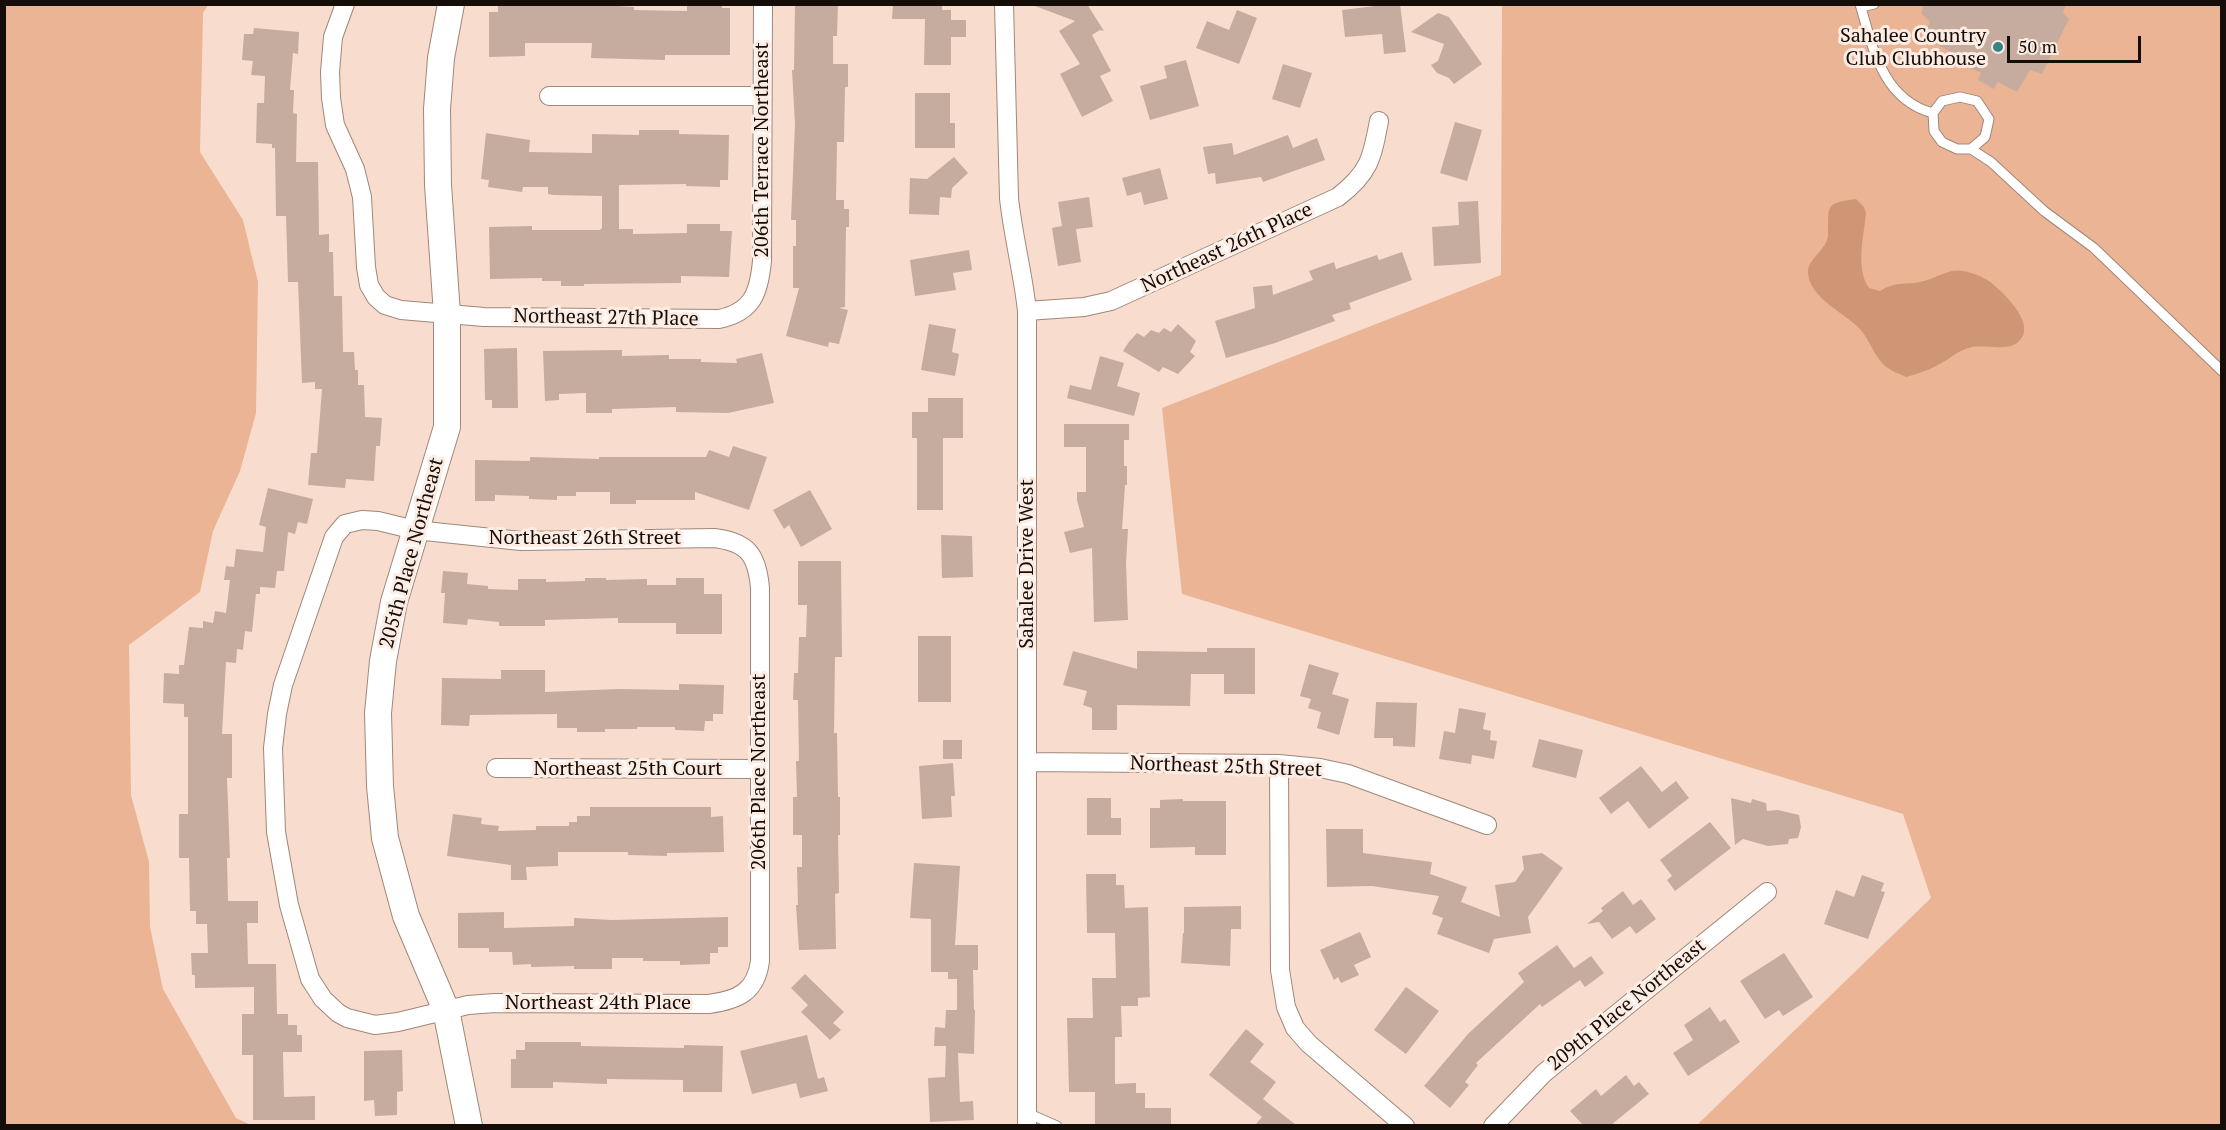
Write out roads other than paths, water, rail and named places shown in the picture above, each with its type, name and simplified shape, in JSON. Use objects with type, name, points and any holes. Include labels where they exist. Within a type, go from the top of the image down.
[{"type":"street","name":"Northeast 27th Place","points":[[345,4],[340,12],[333,38],[330,72],[331,98],[335,125],[355,169],[362,197],[369,285],[376,297],[385,305],[401,310],[484,317],[719,319],[735,316],[748,306],[756,295]]},
{"type":"street","name":"205th Place Northeast","points":[[451,4],[441,58],[436,109],[438,185],[447,314],[447,427],[394,602],[383,661],[378,713],[380,786],[385,838],[406,916],[446,1010],[469,1125]]},
{"type":"street","name":"206th Terrace Northeast","points":[[756,295],[762,261],[763,4]]},
{"type":"street","name":"Sahalee Drive West","points":[[1004,4],[1008,198],[1012,227],[1024,275],[1027,311],[1027,1119]]},
{"type":"street","points":[[549,96],[762,96]]},
{"type":"street","name":"Northeast 26th Place","points":[[1027,311],[1084,307],[1111,301],[1338,197],[1355,184],[1367,168],[1374,149],[1378,121]]},
{"type":"street","name":"Northeast 26th Street","points":[[446,1010],[398,1022],[375,1025],[347,1018],[323,999],[310,979],[289,905],[276,832],[273,748],[277,714],[283,685],[334,537],[345,524],[362,519],[415,530],[521,541],[714,538],[730,540],[751,552]]},
{"type":"street","name":"206th Place Northeast","points":[[747,991],[758,973],[760,961],[760,588],[758,569],[751,552]]},
{"type":"street","name":"Northeast 25th Street","points":[[1027,762],[1279,764],[1320,768],[1348,774],[1487,825]]},
{"type":"street","points":[[1279,764],[1280,970],[1286,1008],[1295,1028],[1309,1044],[1406,1125]]},
{"type":"street","name":"Northeast 25th Court","points":[[496,768],[759,769]]},
{"type":"street","name":"209th Place Northeast","points":[[1493,1125],[1544,1072],[1767,892]]},
{"type":"street","name":"Northeast 24th Place","points":[[446,1010],[468,1005],[495,1003],[709,1004],[734,999],[747,991]]},
{"type":"lane","points":[[1874,4],[1861,6],[1873,52],[1885,78],[1917,109],[1933,113]]},
{"type":"lane","points":[[1971,149],[1985,137],[1989,119],[1977,101],[1959,97],[1942,101],[1933,113],[1934,131],[1942,142],[1957,149],[1971,149],[1991,162],[2044,211],[2094,248],[2222,371]]},
{"type":"lane","points":[[1027,1119],[1057,1125]]},
{"type":"place","name":"Sahalee Country Club Clubhouse","points":[[1998,47]]}]
